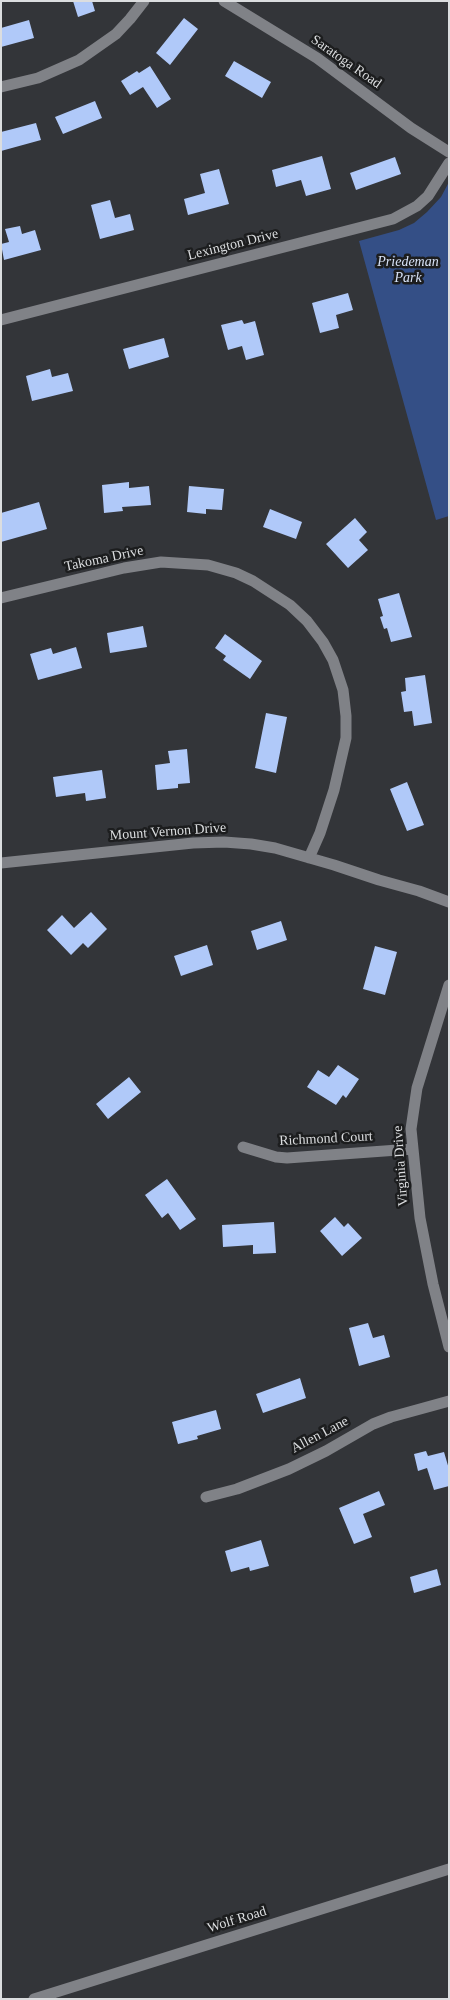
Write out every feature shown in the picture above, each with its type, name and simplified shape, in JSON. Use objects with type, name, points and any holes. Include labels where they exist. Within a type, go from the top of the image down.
[{"type":"street","points":[[1,87],[38,78],[79,60],[116,34],[134,16],[144,1]]},
{"type":"street","name":"Saratoga Road","points":[[224,1],[317,58],[411,128],[449,152]]},
{"type":"street","name":"Lexington Drive","points":[[1,320],[393,219],[412,209],[428,196],[449,163]]},
{"type":"street","name":"Takoma Drive","points":[[1,598],[124,568],[161,562],[194,564],[229,571],[253,581],[290,605],[307,621],[333,660],[344,690],[346,716],[346,738],[342,759],[320,833],[309,858]]},
{"type":"street","name":"Mount Vernon Drive","points":[[1,863],[193,843],[224,842],[275,848],[419,891],[449,902]]},
{"type":"street","name":"Virginia Drive","points":[[449,985],[417,1088],[413,1111],[412,1149],[426,1250],[449,1347]]},
{"type":"street","name":"Richmond Court","points":[[243,1147],[276,1157],[287,1158],[412,1149]]},
{"type":"street","name":"Allen Lane","points":[[206,1498],[237,1489],[288,1469],[326,1451],[373,1424],[449,1401]]},
{"type":"street","name":"Wolf Road","points":[[34,1999],[449,1870]]},
{"type":"green space","name":"Priedeman Park","points":[[449,182],[449,516],[436,520],[359,241],[399,230],[414,223],[441,197]]},
{"type":"building","points":[[73,1],[92,1],[95,11],[78,17]]},
{"type":"building","points":[[184,18],[198,29],[170,65],[156,53]]},
{"type":"building","points":[[29,20],[34,38],[1,47],[1,28]]},
{"type":"building","points":[[234,61],[271,82],[262,98],[225,76]]},
{"type":"building","points":[[150,66],[171,99],[157,108],[143,87],[130,95],[121,81],[137,71],[139,73]]},
{"type":"building","points":[[95,101],[102,118],[63,134],[55,117]]},
{"type":"building","points":[[36,123],[41,140],[1,151],[1,132]]},
{"type":"building","points":[[322,156],[331,189],[306,196],[301,180],[276,187],[272,170]]},
{"type":"building","points":[[395,157],[401,174],[356,190],[350,173]]},
{"type":"building","points":[[219,169],[229,204],[188,215],[184,199],[205,193],[200,174]]},
{"type":"building","points":[[110,200],[115,218],[130,214],[134,230],[100,239],[91,205]]},
{"type":"building","points":[[20,226],[22,234],[35,230],[41,250],[4,260],[1,244],[9,242],[5,229]]},
{"type":"building","points":[[348,293],[353,310],[336,315],[339,328],[320,333],[312,303]]},
{"type":"building","points":[[242,320],[244,324],[255,321],[264,355],[246,360],[242,346],[228,350],[221,325]]},
{"type":"building","points":[[164,338],[169,357],[129,369],[123,349]]},
{"type":"building","points":[[50,369],[52,377],[68,373],[73,391],[32,401],[26,376]]},
{"type":"building","points":[[129,482],[129,488],[149,486],[151,505],[122,507],[123,511],[104,513],[102,485]]},
{"type":"building","points":[[189,486],[224,489],[222,510],[206,509],[206,514],[187,512]]},
{"type":"building","points":[[39,502],[47,529],[1,542],[1,513]]},
{"type":"building","points":[[270,509],[302,522],[296,539],[263,527]]},
{"type":"building","points":[[355,518],[367,532],[359,540],[368,550],[348,568],[326,544]]},
{"type":"building","points":[[399,593],[412,637],[391,642],[387,628],[384,629],[380,617],[383,616],[378,599]]},
{"type":"building","points":[[143,626],[147,647],[110,653],[107,633]]},
{"type":"building","points":[[225,634],[262,661],[250,679],[223,660],[226,656],[215,648]]},
{"type":"building","points":[[76,647],[82,668],[38,680],[30,654],[51,648],[53,654]]},
{"type":"building","points":[[425,675],[432,723],[414,726],[412,711],[404,712],[401,692],[406,691],[405,678]]},
{"type":"building","points":[[266,713],[287,717],[276,773],[255,768]]},
{"type":"building","points":[[187,749],[190,783],[178,784],[178,788],[157,790],[155,765],[170,763],[168,751]]},
{"type":"building","points":[[102,770],[106,798],[86,801],[85,793],[56,797],[53,777]]},
{"type":"building","points":[[407,782],[424,825],[407,831],[390,789]]},
{"type":"building","points":[[91,912],[107,929],[88,948],[83,943],[71,955],[47,930],[62,915],[74,928]]},
{"type":"building","points":[[281,921],[287,940],[257,950],[251,931]]},
{"type":"building","points":[[207,945],[213,965],[181,976],[174,956]]},
{"type":"building","points":[[375,946],[397,952],[385,995],[363,989]]},
{"type":"building","points":[[338,1065],[359,1079],[346,1098],[343,1095],[336,1105],[307,1087],[318,1070],[329,1077]]},
{"type":"building","points":[[129,1077],[141,1092],[108,1119],[96,1104]]},
{"type":"building","points":[[167,1179],[196,1219],[180,1230],[168,1213],[162,1218],[145,1195]]},
{"type":"building","points":[[335,1217],[344,1227],[348,1223],[362,1238],[342,1256],[320,1231]]},
{"type":"building","points":[[274,1222],[276,1253],[253,1254],[253,1245],[223,1247],[222,1225]]},
{"type":"building","points":[[368,1323],[373,1338],[384,1335],[390,1357],[359,1366],[349,1328]]},
{"type":"building","points":[[300,1378],[306,1398],[263,1413],[256,1394]]},
{"type":"building","points":[[216,1410],[221,1429],[197,1436],[198,1439],[178,1444],[172,1422]]},
{"type":"building","points":[[426,1451],[428,1456],[444,1452],[449,1469],[449,1486],[434,1490],[427,1468],[418,1471],[414,1454]]},
{"type":"building","points":[[379,1491],[385,1505],[363,1514],[372,1537],[354,1544],[339,1508]]},
{"type":"building","points":[[261,1540],[269,1566],[250,1571],[249,1567],[231,1572],[225,1551]]},
{"type":"building","points":[[437,1569],[441,1585],[414,1593],[410,1577]]}]
